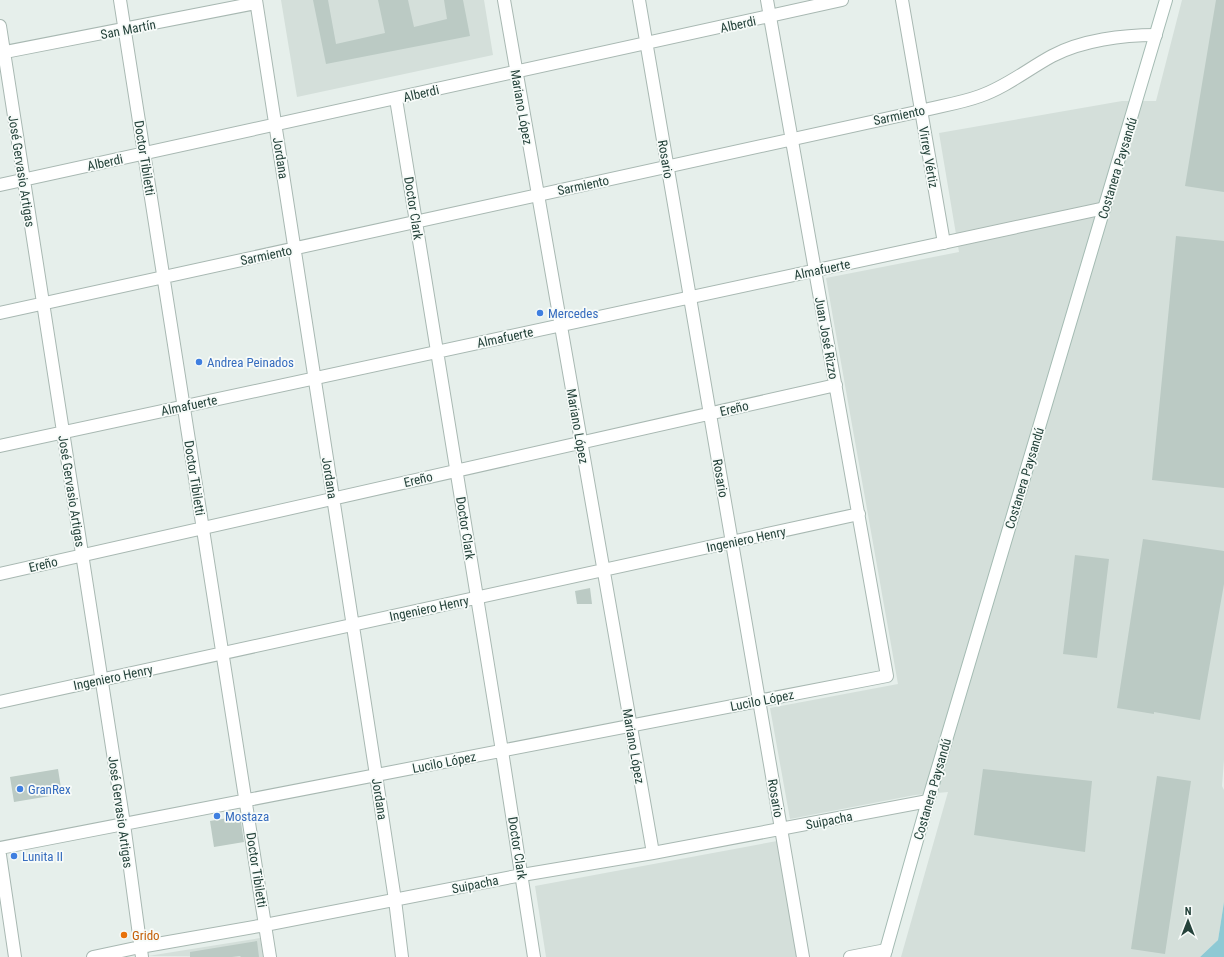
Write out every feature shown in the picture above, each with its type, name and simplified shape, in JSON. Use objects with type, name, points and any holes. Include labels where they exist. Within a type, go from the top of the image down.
[{"type":"street","name":"Doctor Tibiletti","points":[[120,0],[270,957]]},
{"type":"street","name":"Mariano López","points":[[504,0],[653,853]]},
{"type":"street","name":"Rosario","points":[[639,0],[803,957]]},
{"type":"street","name":"Juan José Rizzo","points":[[767,0],[887,676]]},
{"type":"street","name":"Alberdi","points":[[0,185],[842,0]]},
{"type":"street","name":"Virrey Vértiz","points":[[902,0],[944,243]]},
{"type":"street","name":"Costanera Paysandú","points":[[885,954],[928,801],[1166,0]]},
{"type":"street","name":"San Martín","points":[[2,53],[256,2]]},
{"type":"street","name":"Jordana","points":[[256,2],[376,775],[402,957]]},
{"type":"street","name":"José Gervasio Artigas","points":[[0,26],[2,53],[24,180],[124,824],[141,952]]},
{"type":"street","name":"Sarmiento","points":[[0,313],[667,167],[792,138],[921,111],[980,96],[1014,80],[1053,56],[1075,47],[1104,39],[1127,36],[1156,35]]},
{"type":"street","name":"Doctor Clark","points":[[396,99],[438,352],[534,957]]},
{"type":"street","name":"Almafuerte","points":[[0,446],[1105,208]]},
{"type":"street","name":"Ereño","points":[[0,574],[836,385]]},
{"type":"street","name":"Ingeniero Henry","points":[[0,702],[859,514]]},
{"type":"street","name":"Lucilo López","points":[[0,848],[887,676]]},
{"type":"street","name":"Suipacha","points":[[93,957],[141,952],[266,925],[522,875],[653,853],[928,801]]},
{"type":"street","points":[[0,855],[15,957]]},
{"type":"street","points":[[850,957],[885,954]]},
{"type":"shaded area","points":[[281,0],[484,0],[493,55],[297,97]]},
{"type":"shaded area","points":[[1182,0],[1224,0],[1224,760],[1222,786],[1224,790],[1224,902],[1218,940],[1200,957],[901,957],[948,792],[915,795],[790,819],[770,708],[898,684],[826,278],[959,252],[939,133],[1122,101],[1156,101]]},
{"type":"shaded area","points":[[777,841],[800,957],[546,957],[535,886]]},
{"type":"shaded area","points":[[260,938],[263,957],[148,956]]},
{"type":"water","points":[[1224,902],[1224,957],[1200,957],[1218,940]]},
{"type":"building","points":[[313,0],[328,0],[336,44],[385,33],[378,0],[408,0],[414,27],[447,19],[444,0],[463,0],[470,36],[326,64]]},
{"type":"building","points":[[1216,0],[1224,0],[1224,192],[1185,186]]},
{"type":"building","points":[[1176,236],[1224,241],[1224,488],[1152,480]]},
{"type":"building","points":[[1143,539],[1224,551],[1224,584],[1200,720],[1154,712],[1154,714],[1117,708]]},
{"type":"building","points":[[1075,555],[1109,559],[1097,658],[1063,654]]},
{"type":"building","points":[[590,588],[592,604],[577,604],[575,591]]},
{"type":"building","points":[[58,769],[62,794],[14,802],[10,777]]},
{"type":"building","points":[[983,769],[1092,781],[1085,852],[974,835]]},
{"type":"building","points":[[1157,776],[1191,781],[1165,954],[1131,949]]},
{"type":"building","points":[[240,816],[244,842],[214,847],[210,821]]},
{"type":"building","points":[[257,941],[259,957],[190,957],[190,952]]},
{"type":"place","name":"Mercedes","points":[[540,313]]},
{"type":"place","name":"Andrea Peinados","points":[[199,362]]},
{"type":"place","name":"GranRex","points":[[20,789]]},
{"type":"place","name":"Mostaza","points":[[217,816]]},
{"type":"place","name":"Lunita II","points":[[14,856]]},
{"type":"place","name":"Grido","points":[[124,935]]}]
